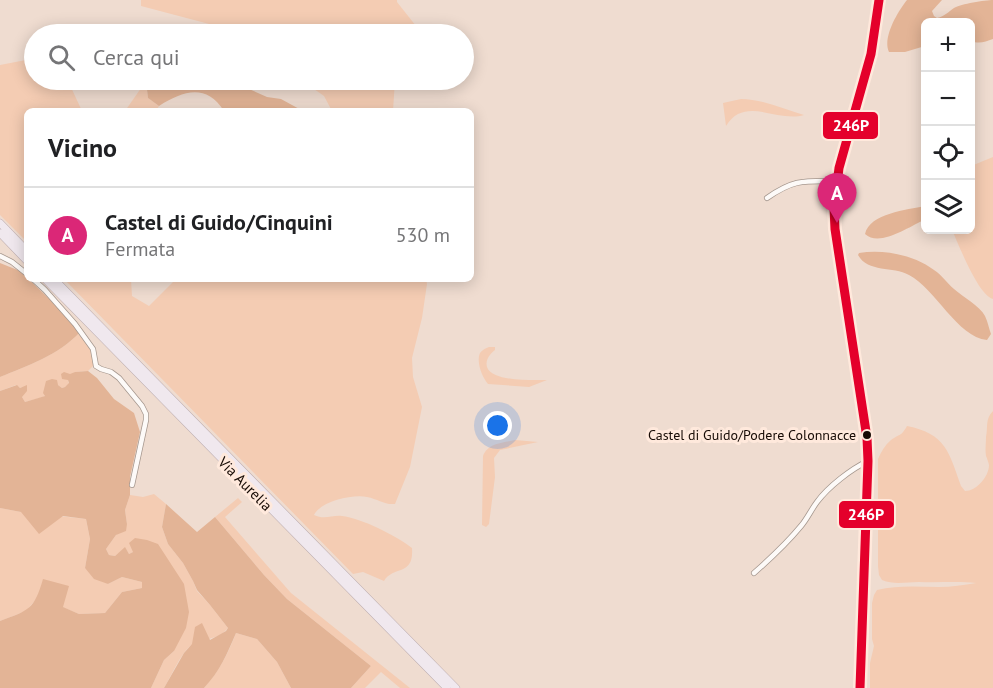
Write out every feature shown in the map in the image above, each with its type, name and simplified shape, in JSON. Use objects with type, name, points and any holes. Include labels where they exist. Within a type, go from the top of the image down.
[{"type":"highway","points":[[0,224],[24,248]]},
{"type":"highway","points":[[0,234],[24,258]]},
{"type":"highway","name":"Via Aurelia","points":[[48,282],[447,688]]},
{"type":"highway","name":"Via Aurelia","points":[[57,282],[456,688]]},
{"type":"street","points":[[860,688],[867,438],[835,229],[833,199],[842,153],[872,51],[879,0]]},
{"type":"street","points":[[767,198],[784,186],[796,182],[836,181]]},
{"type":"street","points":[[0,256],[24,272]]},
{"type":"street","points":[[36,282],[75,324],[93,349],[96,366],[117,376],[146,414],[132,485]]},
{"type":"street","points":[[754,573],[802,525],[823,495],[868,461]]},
{"type":"shaded area","points":[[141,0],[397,0],[414,24],[209,24],[141,6]]},
{"type":"shaded area","points":[[907,0],[942,0],[932,11],[937,18],[921,18],[921,47],[905,52],[889,52],[887,46],[889,32]]},
{"type":"shaded area","points":[[993,0],[993,39],[975,42],[975,18],[937,18],[957,7],[973,2]]},
{"type":"shaded area","points":[[24,60],[24,90],[72,90],[81,108],[24,108],[24,239],[0,215],[0,65]]},
{"type":"shaded area","points":[[140,90],[147,90],[148,98],[159,106],[158,108],[127,108]]},
{"type":"shaded area","points":[[147,90],[251,90],[267,97],[281,99],[298,108],[222,108],[210,96],[194,92],[159,106],[148,98]]},
{"type":"shaded area","points":[[315,90],[394,90],[393,108],[330,108],[324,96]]},
{"type":"shaded area","points":[[741,99],[765,102],[804,115],[783,116],[752,111],[742,112],[726,126],[723,103]]},
{"type":"shaded area","points":[[993,157],[993,299],[981,289],[954,234],[975,234],[975,164]]},
{"type":"shaded area","points":[[921,207],[921,222],[885,237],[871,237],[865,234],[874,221],[899,211]]},
{"type":"shaded area","points":[[859,253],[898,254],[926,265],[979,309],[985,316],[991,334],[987,340],[966,331],[919,282],[903,272],[874,267],[862,261]]},
{"type":"shaded area","points":[[0,263],[20,271],[24,275],[24,282],[32,282],[80,332],[53,353],[0,377]]},
{"type":"shaded area","points":[[67,282],[131,282],[132,296],[149,306],[173,282],[427,282],[422,318],[412,358],[413,377],[422,407],[410,467],[395,504],[361,496],[330,502],[314,515],[350,517],[369,524],[412,548],[412,557],[407,567],[388,576],[384,581],[363,572],[353,574]]},
{"type":"shaded area","points":[[80,332],[92,350],[93,366],[88,371],[75,372],[65,387],[58,385],[43,397],[25,402],[22,397],[23,387],[16,385],[0,391],[0,377],[53,353]]},
{"type":"shaded area","points":[[489,347],[495,347],[487,362],[490,372],[504,378],[547,380],[529,387],[488,384],[479,361],[480,353]]},
{"type":"shaded area","points":[[88,371],[97,378],[114,399],[134,413],[140,432],[130,477],[130,495],[125,510],[126,531],[116,535],[106,549],[109,555],[115,556],[125,547],[129,554],[133,552],[129,543],[135,538],[158,544],[184,584],[189,612],[186,628],[174,651],[164,660],[151,688],[0,688],[0,621],[29,608],[37,597],[43,579],[69,586],[63,607],[79,614],[105,613],[122,592],[142,588],[142,582],[122,577],[108,584],[94,579],[85,568],[90,539],[86,519],[63,516],[39,534],[21,512],[0,508],[0,391],[17,385],[20,388],[27,385],[27,391],[22,397],[25,402],[45,396],[43,393],[46,381],[57,380],[58,385],[65,387],[69,383],[68,380],[62,379],[61,374],[64,372],[70,374]]},
{"type":"shaded area","points":[[993,411],[993,688],[870,688],[870,663],[874,646],[872,603],[877,590],[900,587],[948,587],[976,583],[896,583],[882,580],[878,566],[878,459],[887,444],[901,434],[907,426],[920,429],[944,446],[965,491],[973,489],[984,478],[988,470],[986,437],[988,420]]},
{"type":"shaded area","points":[[515,440],[538,442],[500,450],[494,458],[495,477],[489,524],[486,527],[482,525],[483,456],[492,446]]},
{"type":"shaded area","points":[[154,494],[166,504],[162,527],[168,544],[183,563],[197,591],[228,628],[220,635],[189,647],[164,688],[151,688],[164,660],[174,651],[133,552],[129,554],[125,548],[115,556],[109,555],[106,549],[127,524],[125,510],[130,495],[143,497]]},
{"type":"shaded area","points":[[238,498],[242,502],[225,517],[291,593],[410,688],[400,688],[381,672],[365,688],[351,688],[371,666],[287,599],[215,517]]},
{"type":"shaded area","points":[[166,504],[197,532],[215,517],[287,599],[371,666],[351,688],[291,688],[277,662],[257,639],[236,633],[219,669],[204,688],[164,688],[184,653],[192,644],[195,627],[202,623],[210,640],[228,628],[197,590],[183,563],[168,544],[162,527]]},
{"type":"shaded area","points":[[0,508],[86,519],[90,539],[85,568],[108,584],[122,577],[142,582],[142,588],[122,592],[105,613],[79,614],[38,597],[26,611],[0,621]]},
{"type":"shaded area","points":[[236,633],[257,639],[277,662],[291,688],[204,688],[223,662]]},
{"type":"transit line","name":"246P","points":[[860,688],[867,438],[835,229],[834,208],[839,168],[871,54],[879,0]]},
{"type":"place","name":"Castel di Guido/Cinquini","points":[[837,223]]},
{"type":"place","name":"Castel di Guido/Podere Colonnacce","points":[[867,435]]}]
